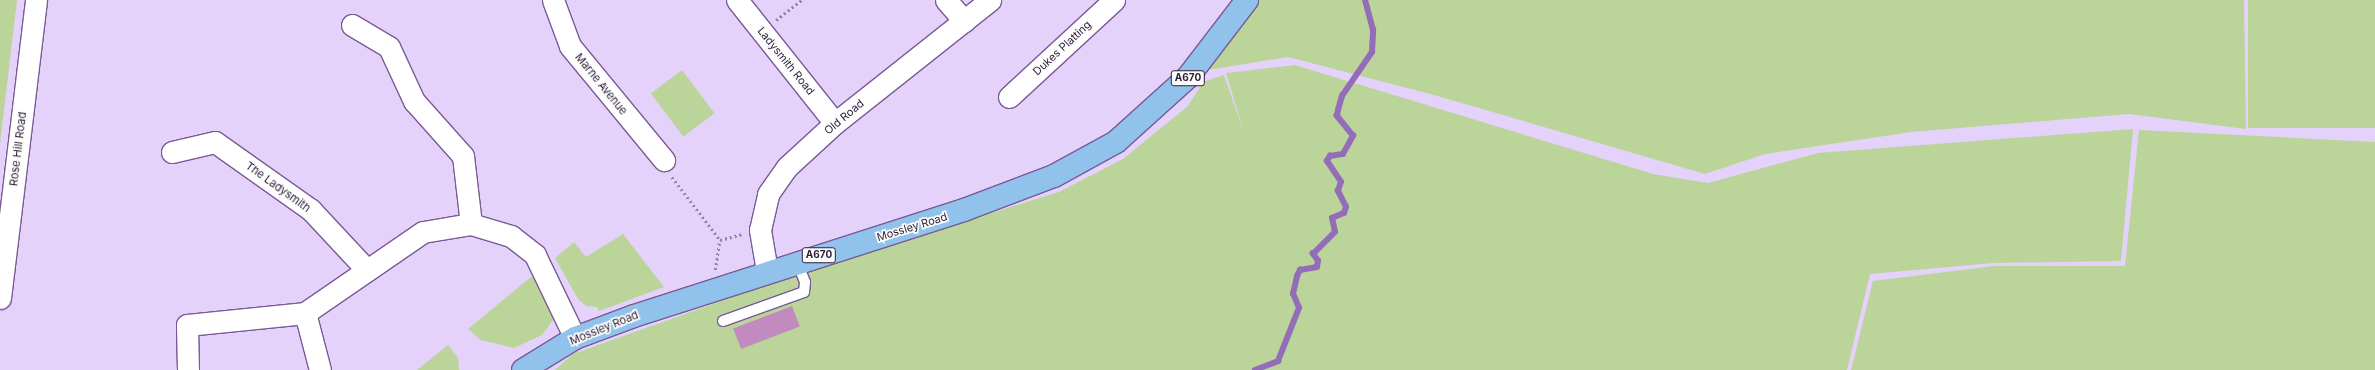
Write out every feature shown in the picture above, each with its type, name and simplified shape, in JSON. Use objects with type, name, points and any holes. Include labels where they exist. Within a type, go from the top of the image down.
[{"type":"main road","name":"Mossley Road","points":[[523,370],[576,338],[768,271],[964,210],[1054,176],[1116,142],[1188,77],[1247,0]]},
{"type":"street","name":"Rose Hill Road","points":[[0,298],[7,174],[36,0]]},
{"type":"street","name":"Marne Avenue","points":[[552,0],[570,46],[664,160]]},
{"type":"street","name":"Ladysmith Road","points":[[737,0],[835,123]]},
{"type":"street","points":[[946,0],[964,21]]},
{"type":"street","name":"Old Road","points":[[768,271],[760,230],[768,194],[787,167],[835,123],[990,0]]},
{"type":"street","name":"Dukes Platting","points":[[1009,97],[1114,0]]},
{"type":"street","points":[[352,25],[389,47],[414,101],[463,156],[470,224]]},
{"type":"street","name":"The Ladysmith","points":[[172,152],[215,142],[311,210],[367,270]]},
{"type":"street","points":[[188,370],[186,325],[305,313],[423,232],[470,224],[511,236],[535,255],[576,338]]},
{"type":"street","points":[[305,313],[320,370]]},
{"type":"lane","points":[[723,321],[804,292],[804,282],[797,262]]},
{"type":"path","points":[[762,31],[802,0]]},
{"type":"path","points":[[664,160],[674,183],[720,240]]},
{"type":"path","points":[[720,240],[760,230]]},
{"type":"path","points":[[720,240],[713,266],[721,287]]},
{"type":"green space","points":[[0,0],[17,0],[0,144]]},
{"type":"green space","points":[[1255,0],[2244,0],[2246,129],[2129,114],[1911,132],[1765,154],[1705,174],[1434,95],[1288,57],[1208,70]]},
{"type":"green space","points":[[2248,0],[2375,0],[2375,128],[2248,128]]},
{"type":"green space","points":[[1295,65],[1653,174],[1708,183],[1818,153],[2133,129],[2121,261],[1993,263],[1870,274],[1847,370],[555,370],[573,354],[819,266],[1059,192],[1123,159],[1188,106],[1203,82],[1224,75],[1245,136],[1226,73]]},
{"type":"green space","points":[[682,70],[714,113],[683,137],[651,93]]},
{"type":"green space","points":[[2139,130],[2375,142],[2375,370],[1851,370],[1873,281],[1994,266],[2125,266]]},
{"type":"green space","points":[[623,234],[664,287],[599,311],[597,307],[586,306],[578,299],[555,258],[574,242],[586,257]]},
{"type":"green space","points":[[532,276],[549,298],[553,320],[542,335],[514,348],[481,340],[468,329]]},
{"type":"green space","points":[[448,345],[458,358],[459,370],[417,370]]},
{"type":"building","points":[[792,306],[800,327],[741,349],[733,329]]},
{"type":"waterway","points":[[1255,370],[1278,361],[1299,308],[1293,294],[1297,276],[1300,270],[1317,267],[1318,261],[1313,254],[1335,232],[1332,218],[1344,213],[1346,207],[1338,191],[1341,182],[1327,161],[1330,156],[1343,154],[1353,136],[1337,116],[1342,96],[1372,52],[1373,30],[1365,0]]}]
